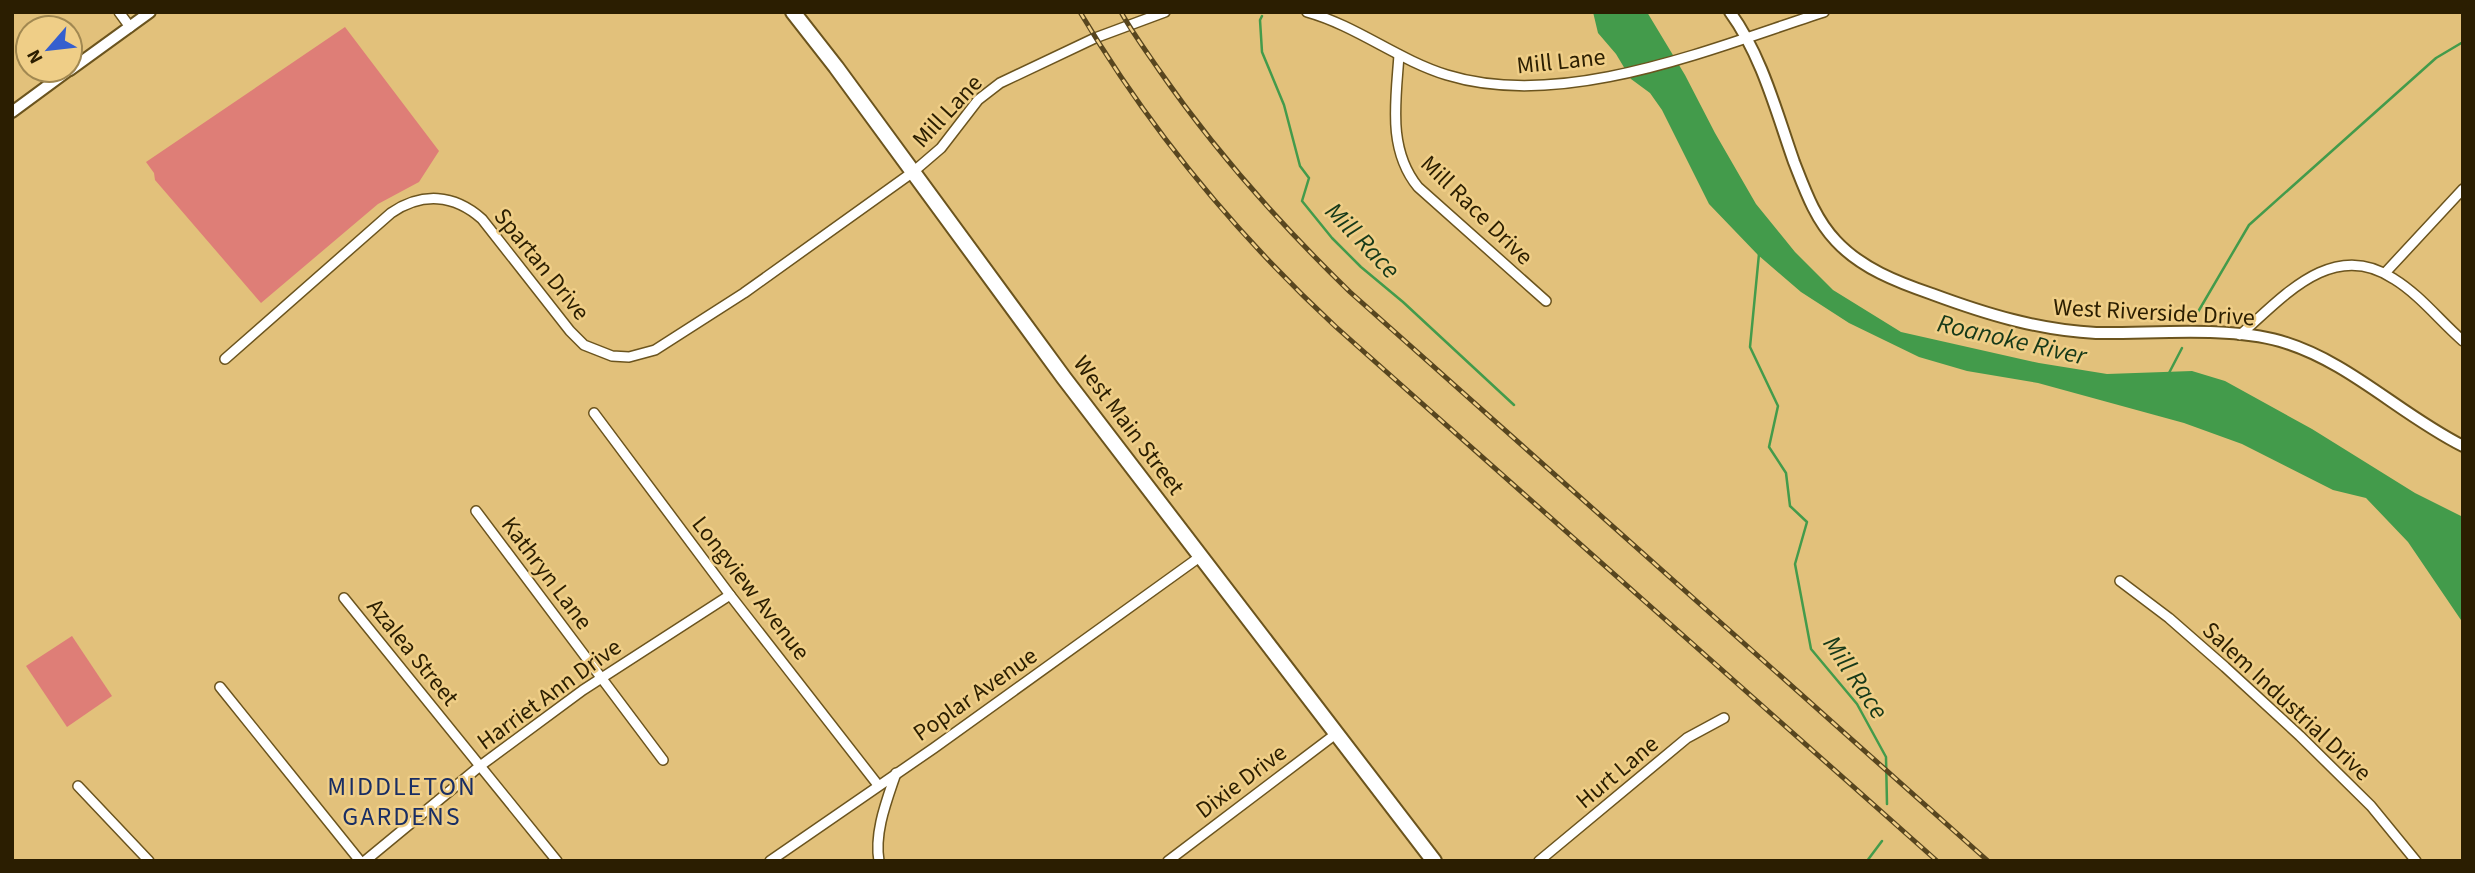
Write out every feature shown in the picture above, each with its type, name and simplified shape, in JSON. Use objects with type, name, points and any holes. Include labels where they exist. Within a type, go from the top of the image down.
[{"type":"main road","name":"West Main Street","points":[[793,12],[1064,378],[1434,861]]},
{"type":"street","points":[[119,12],[130,27]]},
{"type":"street","points":[[84,60],[150,12]]},
{"type":"street","name":"Mill Lane","points":[[913,172],[941,148],[978,100],[1000,83],[1151,14],[1165,12]]},
{"type":"street","name":"Mill Lane","points":[[1307,12],[1349,27],[1399,55],[1448,75],[1500,86],[1551,86],[1622,73],[1703,52],[1824,12]]},
{"type":"street","name":"West Riverside Drive","points":[[1730,12],[1762,72],[1815,213],[1835,240],[1862,263],[1881,274],[1926,292],[2007,320],[2037,327],[2096,332],[2240,335],[2280,341],[2324,358],[2351,373],[2463,446]]},
{"type":"street","name":"Mill Race Drive","points":[[1399,55],[1396,131],[1402,165],[1418,187],[1546,302]]},
{"type":"street","points":[[12,113],[51,84]]},
{"type":"street","name":"Spartan Drive","points":[[225,359],[391,213],[414,200],[426,198],[453,201],[482,219],[584,345],[612,356],[638,355],[655,350],[722,307],[913,172]]},
{"type":"street","points":[[2385,273],[2463,189]]},
{"type":"street","points":[[2240,335],[2304,280],[2316,273],[2343,265],[2356,265],[2385,273],[2402,284],[2463,341]]},
{"type":"street","name":"Longview Avenue","points":[[594,413],[730,595],[878,785]]},
{"type":"street","name":"Kathryn Lane","points":[[476,511],[663,760]]},
{"type":"street","name":"Poplar Avenue","points":[[770,861],[1201,556]]},
{"type":"street","name":"Salem Industrial Drive","points":[[2120,581],[2216,658],[2300,736],[2371,806],[2416,861]]},
{"type":"street","name":"Harriet Ann Drive","points":[[362,861],[480,766],[601,677],[730,595]]},
{"type":"street","name":"Azalea Street","points":[[344,598],[557,861]]},
{"type":"street","points":[[220,687],[362,861]]},
{"type":"street","name":"Hurt Lane","points":[[1539,861],[1687,738],[1724,718]]},
{"type":"street","name":"Dixie Drive","points":[[1168,861],[1337,733]]},
{"type":"street","points":[[879,861],[878,842],[896,773]]},
{"type":"street","points":[[78,786],[149,861]]},
{"type":"shaded area","points":[[1593,12],[1647,12],[1756,204],[1795,252],[1833,290],[1901,332],[2039,363],[2107,374],[2192,371],[2225,381],[2312,429],[2415,493],[2463,517],[2463,623],[2408,542],[2366,498],[2333,490],[2242,444],[2184,423],[2038,383],[1967,371],[1919,357],[1849,323],[1801,292],[1758,255],[1709,204],[1662,110],[1650,93],[1631,79],[1616,54],[1598,33]]},
{"type":"shaded area","points":[[345,27],[439,151],[419,182],[378,204],[261,303],[155,180],[154,173],[146,162]]},
{"type":"shaded area","points":[[72,636],[112,696],[67,727],[26,666]]},
{"type":"waterway","name":"Mill Race","points":[[1262,16],[1262,52],[1284,105],[1300,166],[1309,178],[1302,201],[1332,238],[1361,267],[1403,302],[1514,405]]},
{"type":"waterway","points":[[2195,317],[2249,225],[2436,58],[2463,42]]},
{"type":"waterway","name":"Mill Race","points":[[1759,254],[1750,347],[1778,406],[1769,447],[1786,473],[1790,506],[1807,522],[1795,564],[1811,649],[1857,704],[1886,757],[1887,804]]},
{"type":"waterway","points":[[2170,376],[2169,373],[2182,348]]},
{"type":"waterway","name":"Mill Race","points":[[1867,861],[1882,841]]},
{"type":"railway","points":[[1080,12],[1135,98],[1165,139],[1230,218],[1299,292],[1937,861]]},
{"type":"railway","points":[[1121,12],[1180,100],[1225,158],[1298,240],[1350,292],[1988,861]]},
{"type":"district","name":"MIDDLETON GARDENS","points":[[402,801]]},
{"type":"water label","name":"Roanoke River","points":[[2012,339]]}]
